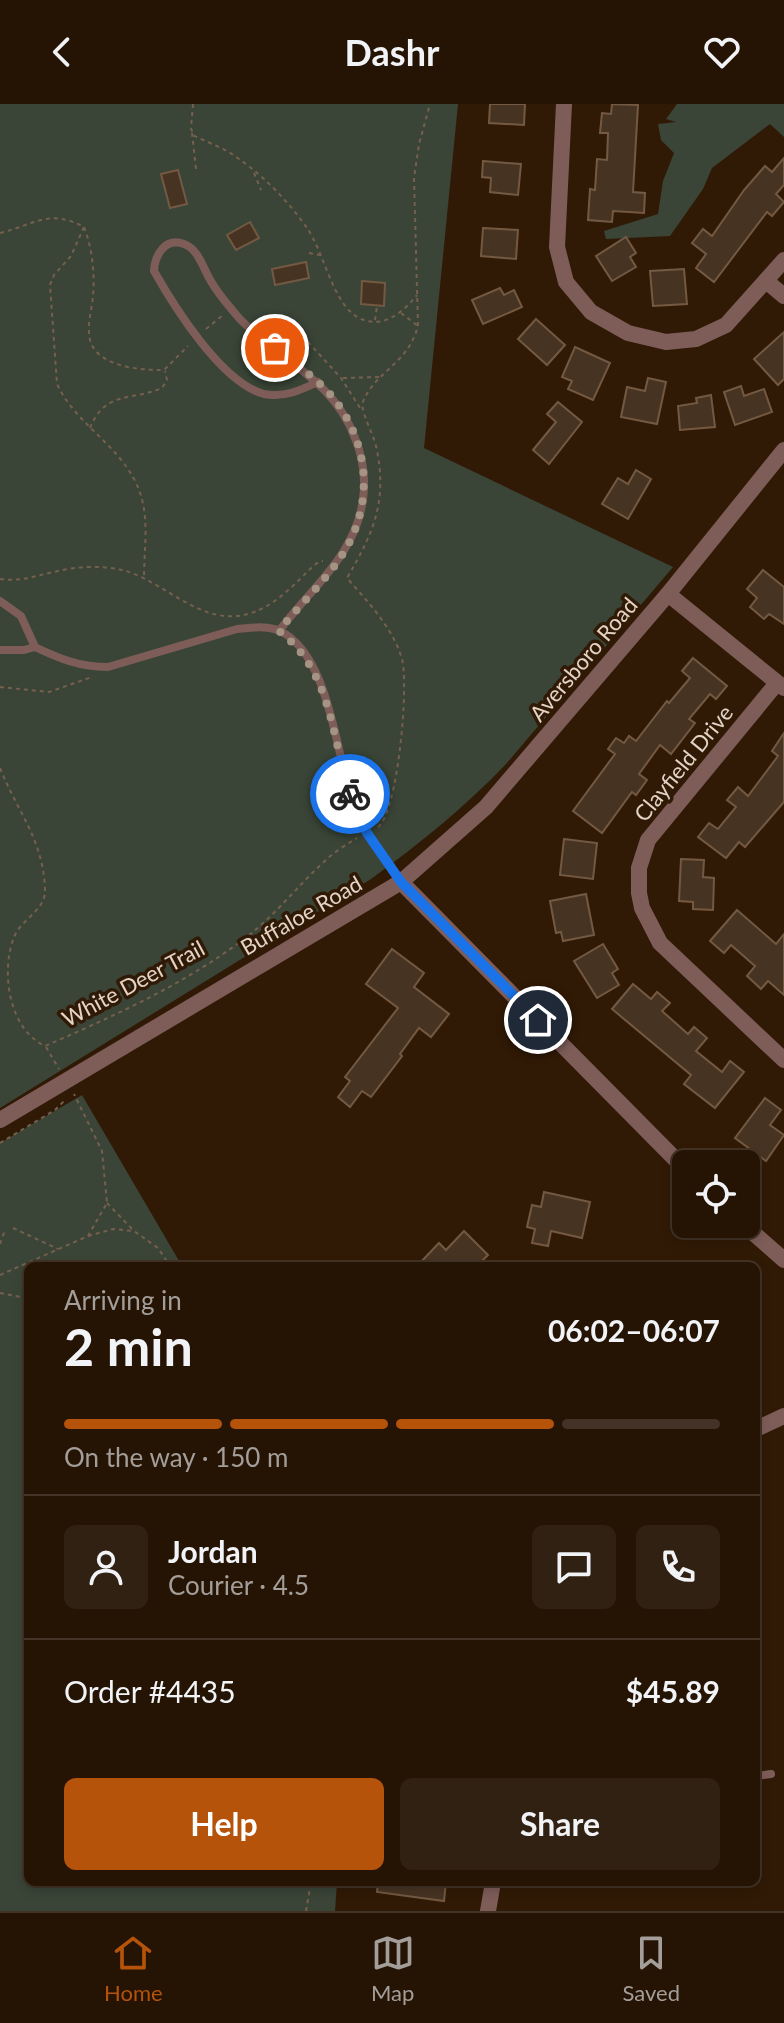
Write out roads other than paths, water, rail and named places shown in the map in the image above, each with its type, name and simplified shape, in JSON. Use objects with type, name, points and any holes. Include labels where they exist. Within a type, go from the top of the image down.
[{"type":"street","points":[[564,104],[557,247],[566,282],[591,312],[628,333],[666,342],[696,339],[726,325],[784,260]]},
{"type":"street","points":[[766,281],[784,296]]},
{"type":"street","name":"Aversboro Road","points":[[401,882],[486,807],[668,594],[784,450]]},
{"type":"street","points":[[668,594],[781,685]]},
{"type":"street","name":"Clayfield Drive","points":[[781,685],[648,840],[639,868],[639,893],[642,908],[660,943],[784,1060]]},
{"type":"street","points":[[401,882],[672,1156]]},
{"type":"street","name":"Buffaloe Road","points":[[0,1120],[401,882]]},
{"type":"street","points":[[759,1238],[784,1260]]},
{"type":"street","points":[[760,1427],[784,1416]]},
{"type":"street","points":[[488,1911],[492,1886]]},
{"type":"lane","points":[[279,631],[341,558],[360,519],[364,468],[342,409],[318,382],[240,318],[212,284],[194,250],[174,242],[165,245],[154,259],[154,271],[201,343],[227,370],[249,388],[278,395],[300,391],[318,382]]},
{"type":"lane","points":[[0,601],[21,616],[35,647]]},
{"type":"lane","points":[[0,650],[35,647],[64,661],[86,667],[108,667],[237,629],[279,631],[294,642],[316,673],[334,722],[354,805],[367,833],[401,882]]},
{"type":"lane","points":[[760,1775],[771,1774]]}]
